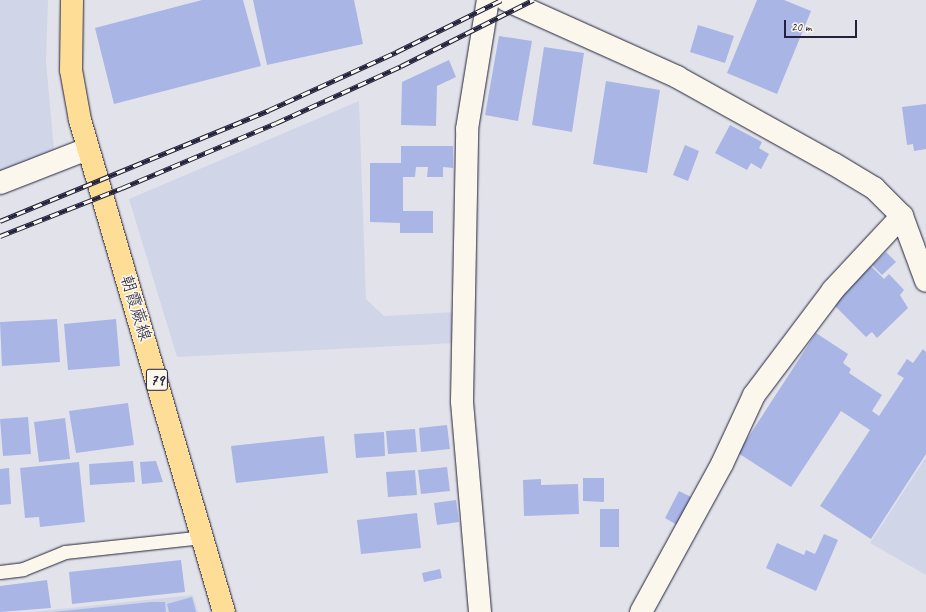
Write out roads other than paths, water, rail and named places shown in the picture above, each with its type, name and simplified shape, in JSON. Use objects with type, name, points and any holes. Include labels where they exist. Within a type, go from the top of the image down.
[{"type":"main road","name":"朝霞蕨線","points":[[72,0],[69,40],[71,70],[87,149],[224,612]]},
{"type":"street","points":[[480,612],[462,401],[467,129],[488,0]]},
{"type":"street","points":[[506,0],[684,81],[841,168],[874,188],[902,216],[924,267]]},
{"type":"street","points":[[0,183],[87,149]]},
{"type":"street","points":[[641,612],[722,464],[754,395],[833,290],[902,216]]},
{"type":"lane","points":[[0,572],[23,569],[65,552],[202,537]]},
{"type":"railway","points":[[0,221],[269,110],[396,52],[501,0]]},
{"type":"railway","points":[[0,236],[122,188],[276,123],[401,66],[533,0]]}]
